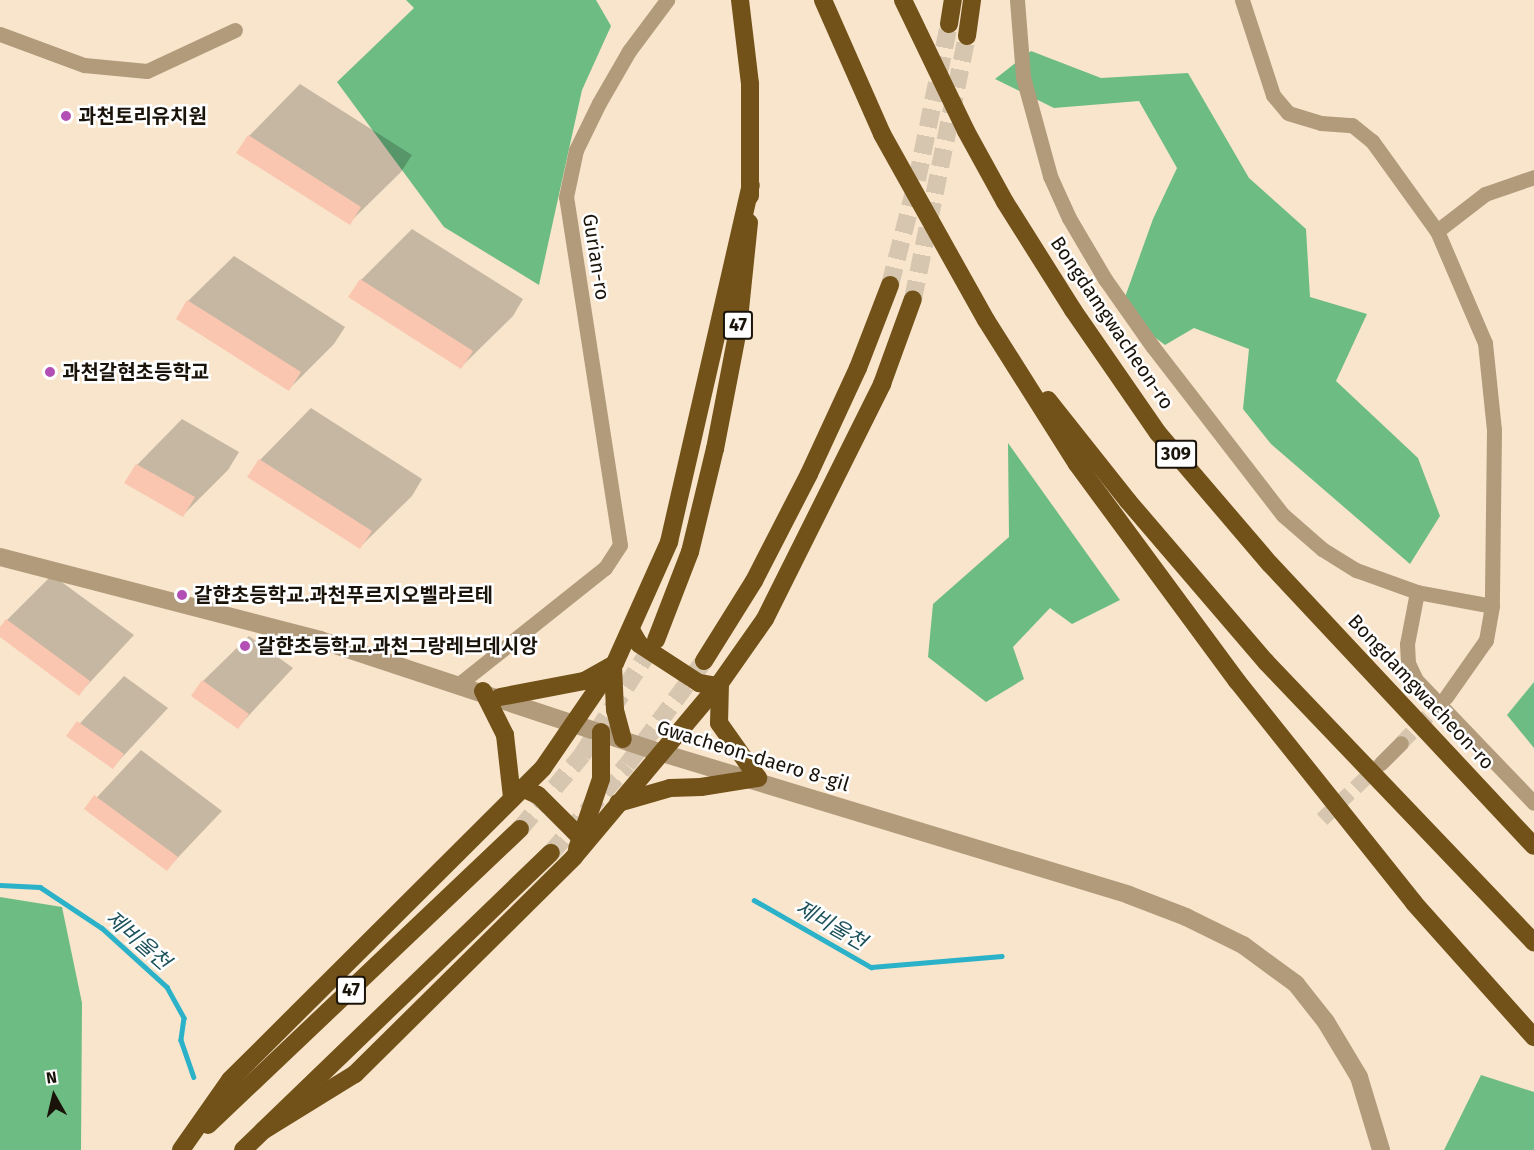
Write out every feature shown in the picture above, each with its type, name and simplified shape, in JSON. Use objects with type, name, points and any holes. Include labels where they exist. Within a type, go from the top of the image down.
[{"type":"highway","name":"47","points":[[656,640],[690,552],[728,390],[748,247],[751,185],[750,84],[740,0]]},
{"type":"highway","points":[[823,0],[882,134],[986,320],[1077,464],[1230,672],[1414,903],[1534,1037]]},
{"type":"highway","name":"Bongdamgwacheon-ro","points":[[903,0],[966,131],[1005,202],[1073,310],[1158,433],[1270,564],[1534,846]]},
{"type":"highway","points":[[949,24],[953,0]]},
{"type":"highway","points":[[968,36],[972,0]]},
{"type":"highway","points":[[181,1150],[230,1080],[558,752],[614,665],[669,542],[751,185]]},
{"type":"highway","points":[[704,662],[754,581],[809,474],[858,368],[890,285]]},
{"type":"highway","points":[[264,1130],[356,1074],[574,857],[659,752],[719,685],[765,619],[882,384],[913,299]]},
{"type":"highway","points":[[986,320],[1209,598],[1534,942]]},
{"type":"highway","points":[[631,630],[639,644],[699,683],[719,685]]},
{"type":"highway","points":[[517,792],[505,735],[492,694],[584,681],[614,665]]},
{"type":"highway","points":[[614,665],[615,710],[623,739]]},
{"type":"highway","points":[[618,803],[670,788],[701,788],[758,778],[719,723],[719,685]]},
{"type":"highway","points":[[574,857],[601,779],[601,732]]},
{"type":"highway","points":[[517,792],[538,795],[581,838]]},
{"type":"highway","name":"47","points":[[181,1150],[520,829]]},
{"type":"highway","name":"47","points":[[243,1150],[551,853]]},
{"type":"street","points":[[1017,0],[1023,77],[1038,138],[1069,218],[1105,279],[1283,515],[1323,549],[1356,570],[1417,592],[1492,606]]},
{"type":"street","points":[[1242,0],[1273,95],[1288,113],[1321,123],[1352,125],[1372,141],[1437,231],[1485,343],[1494,430],[1492,606],[1486,640],[1446,697]]},
{"type":"street","name":"Gurian-ro","points":[[459,684],[605,568],[620,544],[566,197],[576,150],[599,103],[629,51],[666,1]]},
{"type":"street","points":[[0,34],[84,64],[147,71],[235,30]]},
{"type":"street","points":[[1437,231],[1485,194],[1534,177]]},
{"type":"street","name":"Gwacheon-daero 8-gil","points":[[0,557],[320,640],[492,694],[659,752],[758,778],[1129,894],[1244,945],[1296,984],[1326,1022],[1359,1077],[1381,1150]]},
{"type":"street","points":[[1417,592],[1407,644],[1408,663],[1416,680],[1534,803]]},
{"type":"street","points":[[1381,763],[1401,743]]},
{"type":"green space","points":[[406,0],[596,0],[611,26],[582,90],[539,285],[444,227],[337,82],[414,8]]},
{"type":"green space","points":[[1031,51],[1101,78],[1188,73],[1249,178],[1306,229],[1310,297],[1367,314],[1336,381],[1418,458],[1440,516],[1410,564],[1271,444],[1243,409],[1249,349],[1194,328],[1165,345],[1120,311],[1153,219],[1177,168],[1139,101],[1054,108],[995,79]]},
{"type":"green space","points":[[1008,443],[1120,600],[1072,624],[1050,608],[1013,647],[1024,679],[986,702],[928,657],[933,604],[1009,537]]},
{"type":"green space","points":[[1534,682],[1534,748],[1507,715]]},
{"type":"green space","points":[[0,897],[62,907],[82,1003],[81,1150],[0,1150]]},
{"type":"green space","points":[[1481,1075],[1534,1092],[1534,1150],[1444,1150]]},
{"type":"building","points":[[248,135],[361,207],[350,225],[236,153]]},
{"type":"building","points":[[360,279],[473,351],[461,369],[348,297]]},
{"type":"building","points":[[187,300],[301,372],[289,391],[176,319]]},
{"type":"building","points":[[259,459],[372,531],[360,549],[247,477]]},
{"type":"building","points":[[136,464],[195,497],[183,517],[124,483]]},
{"type":"building","points":[[6,619],[90,681],[79,696],[0,637],[0,627]]},
{"type":"building","points":[[202,680],[249,714],[238,729],[191,696]]},
{"type":"building","points":[[77,721],[124,754],[113,769],[66,736]]},
{"type":"building","points":[[94,795],[178,857],[167,871],[84,809]]},
{"type":"waterway","name":"제비울천","points":[[0,885],[40,887],[102,928],[167,987],[184,1018],[181,1040],[194,1077]]},
{"type":"waterway","name":"제비울천","points":[[754,900],[871,967],[1002,956]]},
{"type":"tunnel","points":[[890,285],[917,180],[949,24]]},
{"type":"tunnel","points":[[913,299],[967,36]]},
{"type":"tunnel","points":[[520,829],[582,755],[656,640]]},
{"type":"tunnel","points":[[551,853],[627,765],[704,661]]},
{"type":"tunnel","points":[[1401,743],[1446,697]]},
{"type":"tunnel","points":[[1322,819],[1379,765]]},
{"type":"place","name":"과천토리유치원","points":[[66,116]]},
{"type":"place","name":"과천갈현초등학교","points":[[50,372]]},
{"type":"place","name":"갈햔초등학교.과천푸르지오벨라르테","points":[[182,595]]},
{"type":"place","name":"갈햔초등학교.과천그랑레브데시앙","points":[[245,646]]}]
